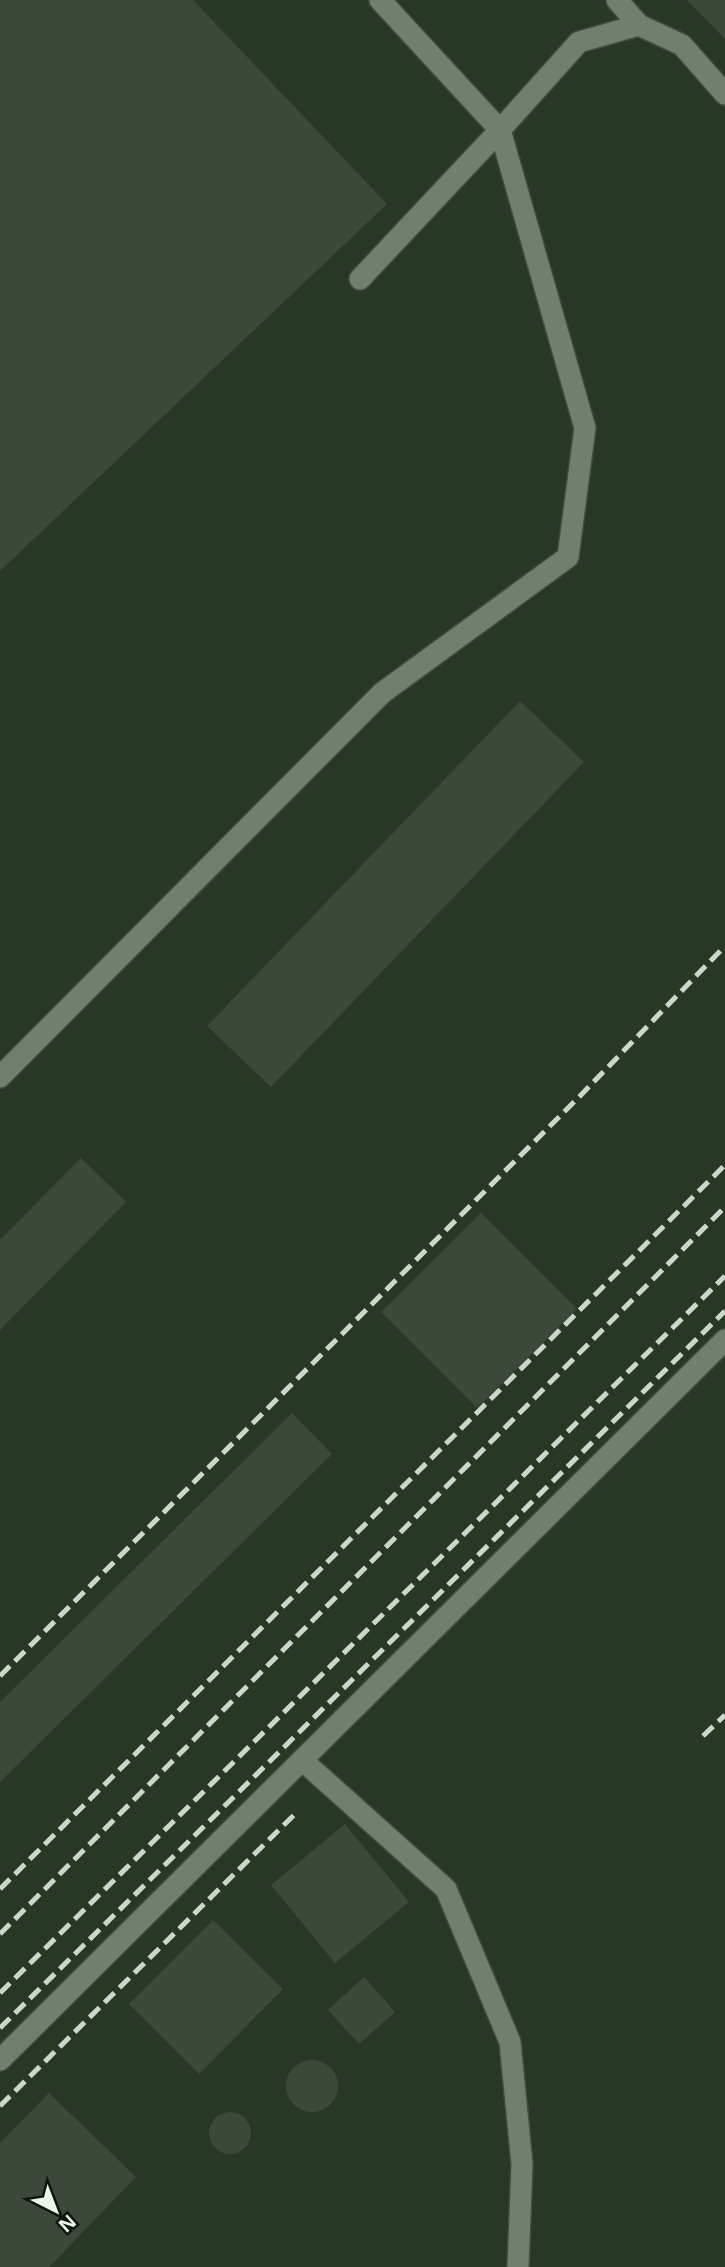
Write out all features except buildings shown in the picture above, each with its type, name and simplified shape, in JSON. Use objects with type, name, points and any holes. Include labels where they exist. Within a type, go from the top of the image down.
[{"type":"street","points":[[0,1077],[382,693],[568,557],[585,428],[500,130],[380,0]]},
{"type":"street","points":[[617,0],[639,25],[682,45],[725,94]]},
{"type":"street","points":[[360,279],[579,42],[639,25]]},
{"type":"street","points":[[0,2060],[725,1340]]},
{"type":"street","points":[[302,1760],[446,1889],[510,2042],[522,2164],[518,2267]]},
{"type":"shaded area","points":[[0,0],[725,0],[725,2267],[0,2267]]},
{"type":"railway","points":[[0,1676],[581,1095],[725,946]]},
{"type":"railway","points":[[0,1889],[725,1165]]},
{"type":"railway","points":[[0,1934],[725,1207]]},
{"type":"railway","points":[[0,1993],[725,1276]]},
{"type":"railway","points":[[0,2028],[725,1311]]},
{"type":"railway","points":[[703,1736],[725,1715]]},
{"type":"railway","points":[[0,2106],[297,1812]]}]
